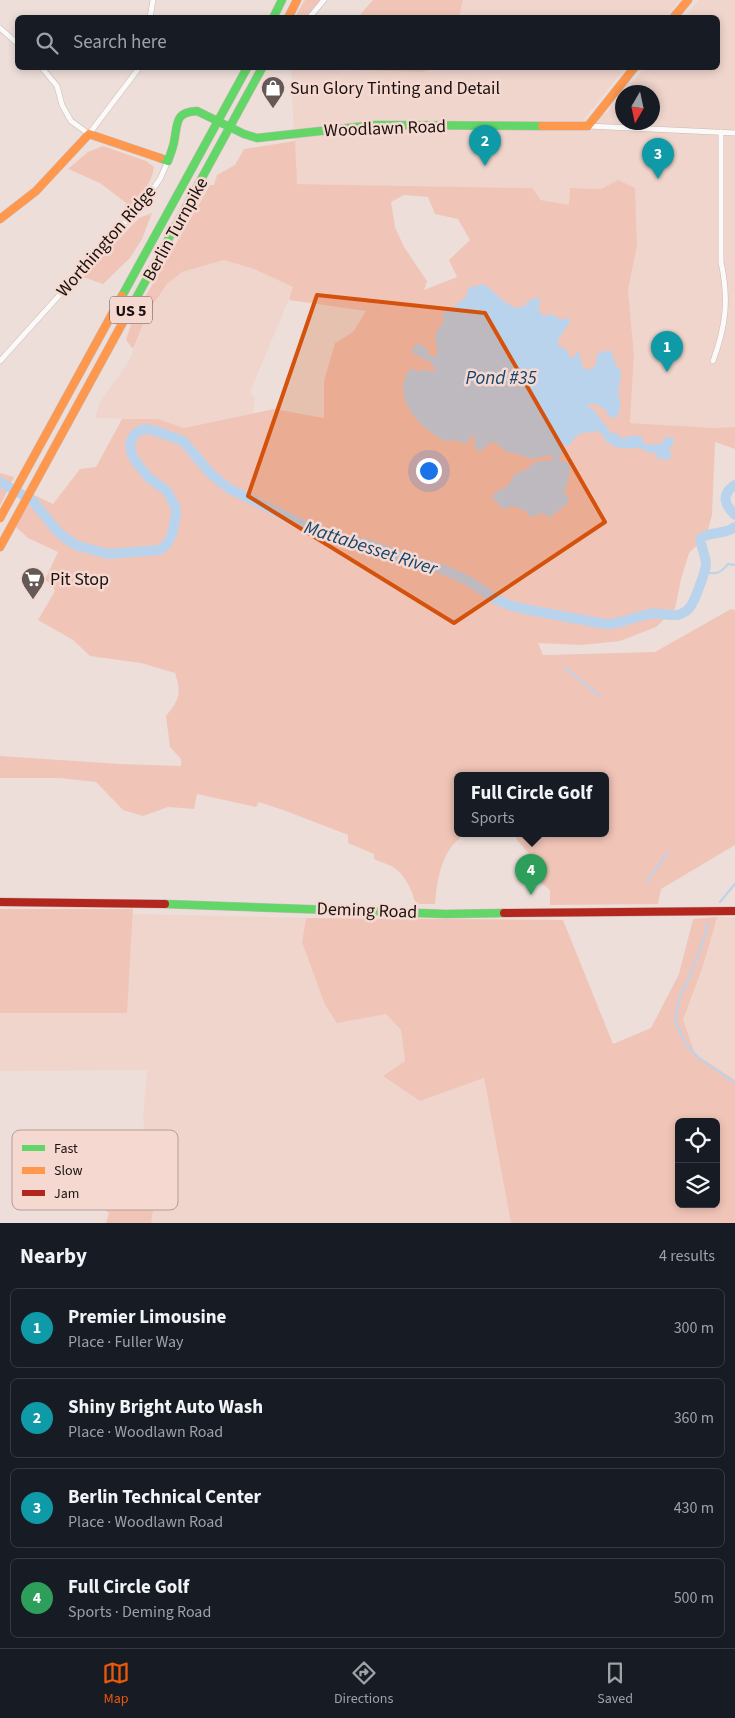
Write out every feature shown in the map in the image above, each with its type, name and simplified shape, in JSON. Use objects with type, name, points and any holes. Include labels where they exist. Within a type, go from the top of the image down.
[{"type":"main road","points":[[274,15],[282,0]]},
{"type":"main road","points":[[290,15],[297,0]]},
{"type":"main road","points":[[676,15],[688,0]]},
{"type":"main road","name":"Berlin Turnpike","points":[[0,518],[246,70]]},
{"type":"main road","name":"Berlin Turnpike","points":[[0,548],[261,70]]},
{"type":"main road","points":[[588,126],[632,70]]},
{"type":"main road","name":"Worthington Ridge","points":[[168,161],[177,122],[184,113],[190,110],[197,111],[218,122]]},
{"type":"main road","name":"Woodlawn Road","points":[[218,122],[256,138],[375,125],[588,126]]},
{"type":"main road","points":[[0,219],[13,211],[32,194],[89,134],[168,161]]},
{"type":"main road","name":"Deming Road","points":[[0,902],[144,903],[446,914],[735,911]]},
{"type":"street","points":[[150,15],[152,0]]},
{"type":"street","points":[[312,15],[324,0]]},
{"type":"street","points":[[0,28],[15,41]]},
{"type":"street","points":[[44,70],[57,86],[62,105],[71,121],[89,134],[138,70]]},
{"type":"street","name":"Woodlawn Road","points":[[588,126],[735,132]]},
{"type":"street","points":[[713,361],[722,337],[726,306],[725,282],[720,262],[721,132]]},
{"type":"street","name":"Worthington Ridge","points":[[0,361],[139,207],[160,179],[168,161]]},
{"type":"highlighted area","points":[[317,295],[485,313],[605,522],[454,623],[248,496]]},
{"type":"shaded area","points":[[305,0],[321,0],[308,15],[296,15]]},
{"type":"shaded area","points":[[373,0],[463,0],[459,15],[360,15]]},
{"type":"shaded area","points":[[463,0],[680,0],[668,15],[460,15]]},
{"type":"shaded area","points":[[699,0],[735,0],[735,427],[715,428],[630,423],[634,355],[628,290],[637,246],[618,180],[601,189],[570,188],[569,205],[541,200],[531,188],[296,184],[291,70],[423,72],[428,70],[623,70],[583,120],[607,113],[615,103],[615,130],[660,130],[660,85],[630,85],[642,70],[720,70],[720,15],[687,15]]},
{"type":"shaded area","points":[[349,70],[428,70],[423,72]]},
{"type":"shaded area","points":[[295,141],[297,184],[532,188],[541,200],[569,205],[570,188],[601,189],[618,180],[635,188],[637,246],[628,290],[634,355],[630,423],[715,428],[735,427],[735,449],[715,442],[712,515],[706,537],[689,553],[675,609],[656,627],[620,641],[582,645],[538,643],[543,655],[655,652],[731,609],[735,610],[735,845],[661,889],[658,904],[550,905],[550,890],[537,879],[537,863],[517,840],[516,837],[609,837],[609,772],[454,772],[454,837],[460,838],[448,851],[444,859],[437,886],[435,904],[419,904],[414,900],[412,891],[396,869],[374,859],[374,854],[348,843],[348,835],[259,802],[256,807],[197,794],[194,809],[168,807],[143,816],[123,810],[96,782],[60,778],[0,778],[0,756],[181,766],[181,759],[170,747],[166,716],[178,696],[179,691],[175,673],[141,663],[90,656],[73,640],[38,620],[55,591],[52,584],[45,580],[58,552],[28,538],[15,526],[34,495],[53,504],[80,469],[96,467],[122,419],[158,419],[184,428],[274,409],[324,418],[324,381],[335,343],[353,332],[366,311],[289,300],[293,287],[254,269],[224,260],[182,272],[167,284],[148,312],[133,349],[126,340],[133,318],[210,185],[214,185],[217,175],[235,165],[244,149]],"holes":[[[404,195],[428,197],[435,214],[458,219],[470,240],[449,260],[457,277],[424,290],[427,281],[404,247],[395,227],[391,202]]]},
{"type":"shaded area","points":[[103,146],[146,161],[154,167],[148,184],[130,206],[100,183],[68,169],[88,152]]},
{"type":"shaded area","points":[[152,213],[142,239],[130,258],[103,284],[83,277],[139,218]]},
{"type":"shaded area","points":[[224,260],[254,269],[294,287],[250,392],[255,399],[253,413],[184,428],[158,419],[95,418],[100,402],[129,361],[148,312],[167,284],[182,272]]},
{"type":"shaded area","points":[[0,473],[14,477],[0,506]]},
{"type":"shaded area","points":[[0,909],[133,909],[127,1013],[0,1013]]},
{"type":"shaded area","points":[[133,914],[306,918],[302,942],[386,1014],[401,1030],[405,1061],[383,1076],[420,1101],[484,1078],[511,1223],[151,1223],[153,1210],[178,1210],[178,1130],[144,1130],[143,1117],[147,1070],[0,1071],[0,1013],[126,1013]]},
{"type":"shaded area","points":[[717,917],[735,918],[735,1080],[695,1054],[683,1019],[693,996]]},
{"type":"shaded area","points":[[717,917],[702,969],[683,1019],[695,1054],[735,1080],[735,1223],[511,1223],[484,1078],[420,1101],[383,1076],[405,1061],[401,1030],[386,1014],[337,1023],[325,1005],[302,942],[306,918],[563,920],[613,1044],[651,1028],[679,974],[693,919]]},
{"type":"shaded area","points":[[105,1210],[153,1210],[153,1212],[151,1223],[106,1223],[109,1213]]},
{"type":"water","name":"Pond #35","points":[[484,284],[505,302],[516,308],[525,306],[527,302],[537,297],[541,302],[538,308],[544,317],[551,314],[562,320],[567,317],[570,322],[559,338],[558,346],[566,349],[570,358],[579,352],[583,368],[590,370],[596,365],[597,354],[611,351],[616,366],[621,370],[620,407],[617,417],[612,418],[607,415],[607,410],[597,404],[587,404],[587,406],[593,409],[611,433],[618,434],[624,440],[627,436],[642,436],[642,441],[649,445],[663,443],[664,437],[674,438],[673,445],[669,448],[672,457],[666,460],[657,458],[656,453],[636,448],[618,448],[606,440],[600,432],[585,432],[576,436],[570,445],[564,446],[560,456],[560,461],[567,462],[570,466],[564,492],[569,498],[567,504],[549,518],[544,513],[530,517],[526,511],[513,506],[503,509],[492,497],[496,492],[509,485],[512,477],[526,470],[535,462],[553,460],[551,455],[531,459],[507,452],[496,443],[491,442],[480,452],[474,447],[475,438],[472,435],[466,444],[455,440],[443,440],[417,420],[406,402],[403,392],[404,381],[408,371],[414,369],[432,372],[436,369],[428,360],[424,360],[414,354],[412,348],[417,344],[421,344],[428,350],[430,356],[436,356],[438,351],[436,336],[443,324],[443,313],[467,296],[468,288]]},
{"type":"waterway","name":"Mattabesset River","points":[[0,482],[32,500],[58,532],[78,546],[108,554],[160,550],[167,544],[172,534],[176,515],[175,506],[167,491],[148,477],[137,463],[132,455],[130,445],[136,433],[144,429],[153,430],[183,441],[211,474],[228,488],[320,533],[339,539],[368,544],[412,561],[442,569],[467,580],[494,598],[509,605],[605,624],[650,614],[677,615],[686,611],[694,599],[706,564],[701,538],[735,527]]},
{"type":"waterway","name":"Mattabesset River","points":[[735,485],[727,492],[726,496],[727,504],[735,515]]},
{"type":"waterway","points":[[704,572],[715,573],[728,564],[735,565]]},
{"type":"waterway","points":[[564,667],[600,696]]},
{"type":"waterway","points":[[646,882],[668,852]]},
{"type":"waterway","points":[[720,902],[735,884]]},
{"type":"waterway","points":[[708,923],[703,942],[680,996],[675,1020],[685,1043],[699,1058],[735,1083]]},
{"type":"traffic: fast","points":[[274,15],[282,0]]},
{"type":"traffic: fast","points":[[122,296],[246,70]]},
{"type":"traffic: fast","points":[[134,302],[261,70]]},
{"type":"traffic: fast","points":[[160,158],[168,161],[174,144],[178,120],[184,114],[197,111],[244,134],[257,138],[375,125],[542,126]]},
{"type":"traffic: fast","points":[[165,904],[446,914],[504,913]]},
{"type":"traffic: slow","points":[[290,15],[297,0]]},
{"type":"traffic: slow","points":[[676,15],[688,0]]},
{"type":"traffic: slow","points":[[542,126],[588,126],[632,70]]},
{"type":"traffic: slow","points":[[0,219],[36,191],[89,134],[160,158]]},
{"type":"traffic: slow","points":[[0,518],[122,296]]},
{"type":"traffic: slow","points":[[0,547],[134,302]]},
{"type":"traffic: jam","points":[[0,902],[165,904]]},
{"type":"traffic: jam","points":[[504,913],[735,911]]},
{"type":"place","name":"Sun Glory Tinting and Detail","points":[[273,109]]},
{"type":"place","name":"Shiny Bright Auto Wash","points":[[485,166]]},
{"type":"place","name":"Berlin Technical Center","points":[[658,179]]},
{"type":"place","name":"Premier Limousine","points":[[667,372]]},
{"type":"place","name":"Pit Stop","points":[[33,600]]},
{"type":"place","name":"Full Circle Golf","points":[[531,895]]}]
